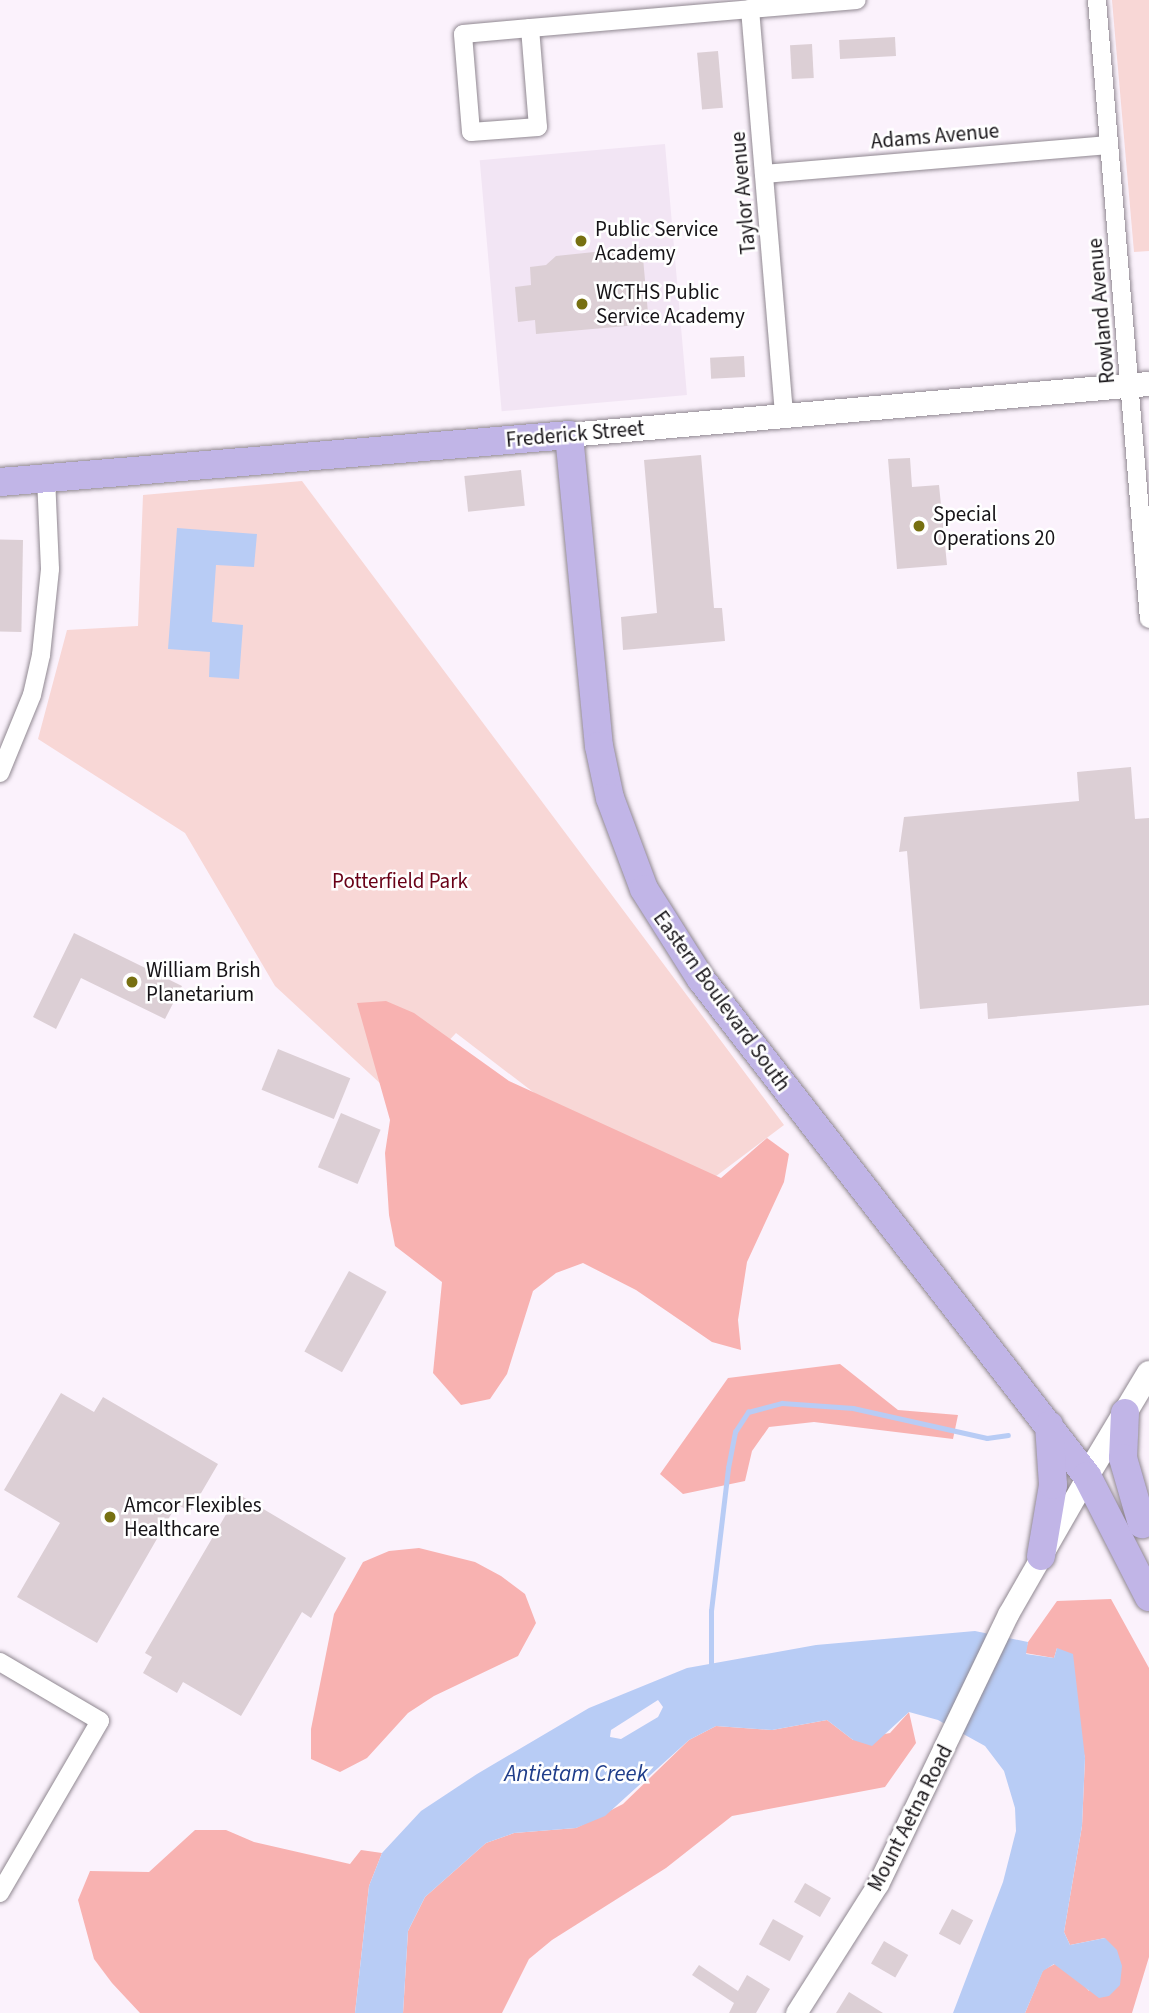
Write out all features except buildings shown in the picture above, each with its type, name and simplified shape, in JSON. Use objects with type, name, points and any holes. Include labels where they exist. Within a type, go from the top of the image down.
[{"type":"main road","name":"Frederick Street","points":[[0,482],[1139,385]]},
{"type":"main road","name":"Eastern Boulevard South","points":[[569,435],[599,746],[610,798],[645,889],[716,1000],[1087,1476],[1149,1597]]},
{"type":"main road","points":[[1087,1476],[1149,1373]]},
{"type":"main road","points":[[1125,1413],[1123,1458],[1146,1529]]},
{"type":"main road","points":[[1041,1556],[1053,1485],[1049,1425]]},
{"type":"main road","name":"Eastern Boulevard South","points":[[1087,1476],[1146,1529]]},
{"type":"street","points":[[530,28],[538,127],[471,132],[463,34],[530,28],[750,9],[857,0]]},
{"type":"street","name":"Rowland Avenue","points":[[1097,0],[1118,247],[1139,385],[1149,619]]},
{"type":"street","name":"Taylor Avenue","points":[[750,9],[784,415]]},
{"type":"street","name":"Adams Avenue","points":[[764,174],[1110,145]]},
{"type":"street","points":[[0,773],[32,695],[41,655],[50,569],[46,478]]},
{"type":"street","name":"Mount Aetna Road","points":[[796,2013],[878,1884],[946,1748],[1008,1614],[1087,1476]]},
{"type":"street","points":[[0,1662],[100,1721],[0,1893]]},
{"type":"shaded area","name":"Public Service Academy","points":[[665,144],[687,395],[502,411],[480,160]]},
{"type":"shaded area","points":[[386,1001],[414,1013],[509,1081],[721,1178],[767,1138],[789,1154],[784,1182],[747,1262],[738,1320],[741,1350],[712,1342],[636,1290],[583,1263],[556,1273],[533,1291],[507,1374],[490,1399],[461,1405],[433,1373],[442,1282],[395,1246],[389,1215],[385,1153],[390,1120],[357,1003]]},
{"type":"shaded area","points":[[840,1364],[898,1410],[958,1415],[953,1439],[814,1422],[769,1427],[752,1451],[745,1481],[683,1494],[660,1474],[728,1378]]},
{"type":"shaded area","points":[[419,1548],[475,1562],[501,1576],[525,1594],[536,1623],[518,1656],[434,1696],[408,1713],[367,1758],[340,1772],[311,1759],[311,1729],[334,1614],[363,1562],[389,1551]]},
{"type":"shaded area","points":[[1111,1599],[1149,1668],[1149,1957],[1132,2013],[1025,2013],[1043,1970],[1055,1964],[1073,1973],[1089,1991],[1105,1938],[1070,1945],[1064,1932],[1082,1826],[1085,1758],[1057,1648],[1054,1658],[1025,1653],[1028,1642],[1057,1601]]},
{"type":"shaded area","points":[[909,1712],[916,1743],[885,1787],[732,1816],[666,1868],[552,1940],[529,1959],[502,2013],[403,2013],[408,1931],[425,1897],[486,1843],[514,1833],[576,1828],[623,1804],[689,1740],[716,1726],[772,1730],[827,1720],[853,1740],[890,1733]]},
{"type":"shaded area","points":[[195,1830],[226,1830],[254,1842],[350,1864],[361,1850],[382,1853],[369,1886],[355,2013],[140,2013],[112,1983],[94,1959],[78,1900],[90,1871],[149,1872]]},
{"type":"green space","points":[[1112,0],[1149,0],[1149,251],[1134,252]]},
{"type":"green space","name":"Potterfield Park","points":[[302,481],[784,1125],[679,1204],[456,1033],[396,1098],[275,986],[185,833],[38,739],[67,630],[138,626],[143,495]]},
{"type":"water","points":[[177,528],[257,534],[254,567],[216,565],[212,622],[243,625],[239,679],[209,677],[210,652],[168,649]]},
{"type":"water","name":"Antietam Creek","points":[[975,1631],[1028,1642],[1026,1654],[1054,1658],[1057,1648],[1073,1654],[1085,1758],[1082,1826],[1064,1932],[1070,1945],[1105,1938],[1117,1950],[1122,1966],[1120,1985],[1109,1996],[1099,1998],[1054,1964],[1043,1971],[1025,2013],[953,2013],[1003,1882],[1016,1831],[1015,1808],[1004,1771],[985,1746],[938,1720],[909,1712],[872,1746],[853,1740],[827,1720],[772,1730],[716,1726],[689,1740],[605,1816],[576,1828],[514,1833],[486,1843],[425,1897],[408,1931],[403,2013],[355,2013],[369,1886],[382,1853],[421,1811],[477,1774],[589,1708],[687,1668],[816,1645]],"holes":[[[658,1700],[663,1707],[658,1717],[621,1739],[610,1737],[611,1730]]]},
{"type":"waterway","points":[[711,1669],[711,1611],[728,1468],[735,1432],[748,1412],[782,1403],[853,1408],[987,1438],[1008,1435]]},
{"type":"place","name":"Public Service Academy","points":[[581,241]]},
{"type":"place","name":"WCTHS Public Service Academy","points":[[582,304]]},
{"type":"place","name":"Special Operations 20","points":[[919,526]]},
{"type":"place","name":"William Brish Planetarium","points":[[132,982]]},
{"type":"place","name":"Amcor Flexibles Healthcare","points":[[110,1517]]}]
